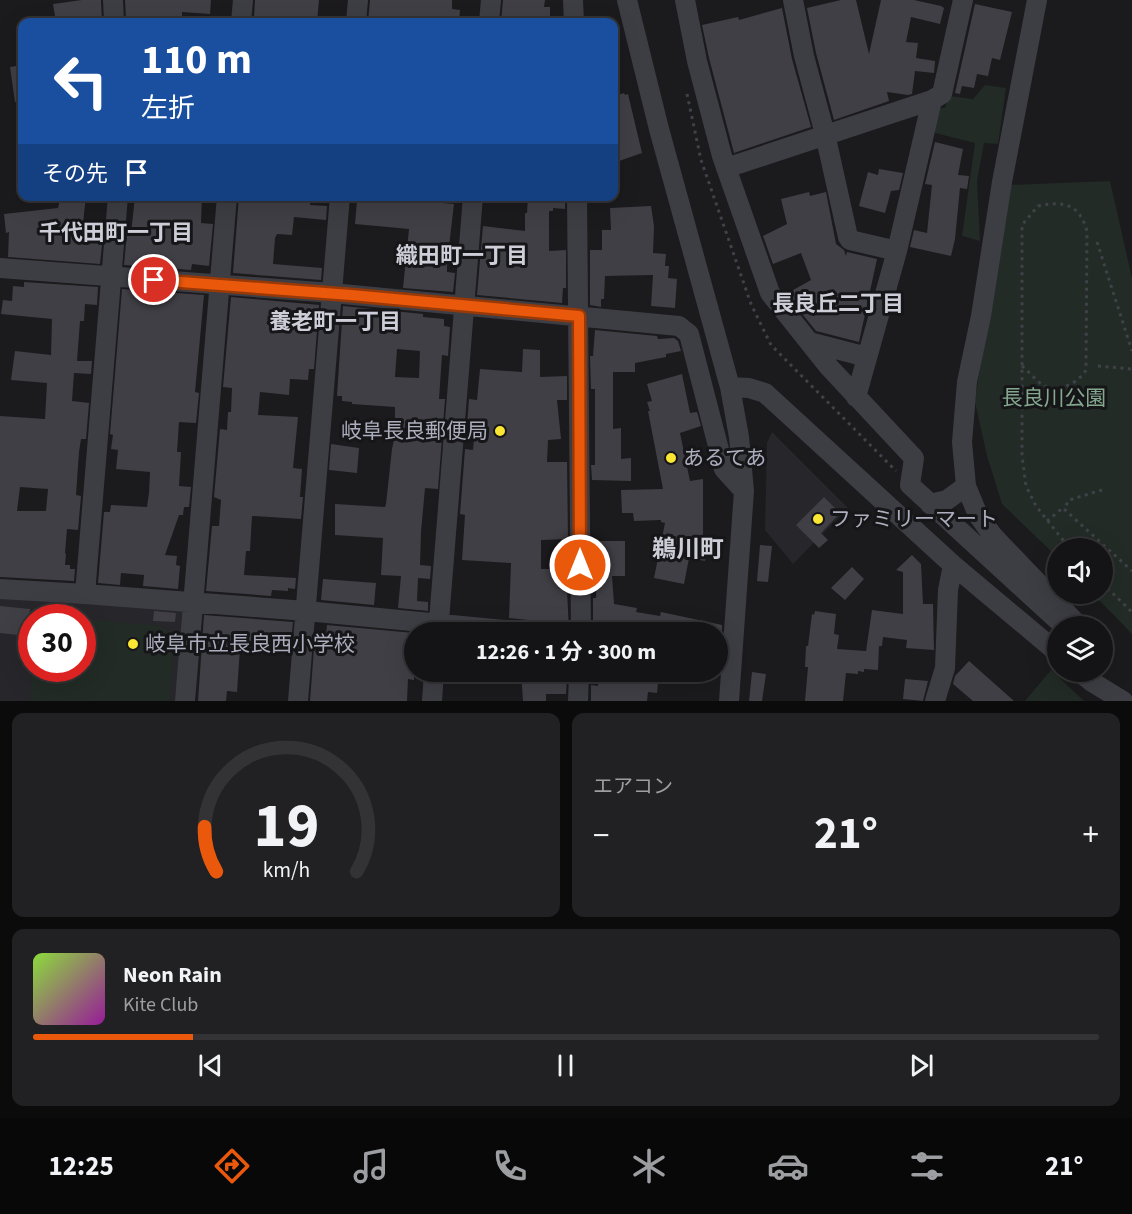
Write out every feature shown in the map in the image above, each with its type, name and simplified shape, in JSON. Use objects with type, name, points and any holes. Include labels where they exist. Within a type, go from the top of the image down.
[{"type":"street","points":[[113,0],[114,18]]},
{"type":"street","points":[[242,18],[243,0]]},
{"type":"street","points":[[356,18],[358,0]]},
{"type":"street","points":[[489,18],[490,0]]},
{"type":"street","points":[[573,0],[574,18]]},
{"type":"street","points":[[627,0],[659,129],[730,387],[739,437],[744,491],[728,627]]},
{"type":"street","points":[[685,0],[697,61],[726,168],[770,293],[856,397],[914,458],[910,485],[1053,616]]},
{"type":"street","points":[[726,168],[932,100],[942,94],[961,0]]},
{"type":"street","points":[[1037,0],[1002,183],[981,316],[967,381],[962,442],[966,486],[978,515],[993,536],[1069,616]]},
{"type":"street","points":[[797,1],[804,56],[825,134],[848,237],[850,240],[897,250]]},
{"type":"street","points":[[856,397],[897,250],[932,100]]},
{"type":"street","points":[[85,594],[118,201]]},
{"type":"street","points":[[185,701],[227,201]]},
{"type":"street","points":[[298,701],[340,201]]},
{"type":"street","points":[[438,622],[473,201]]},
{"type":"street","points":[[577,201],[581,622]]},
{"type":"street","points":[[0,268],[463,304],[679,327],[689,334],[724,469],[744,491]]},
{"type":"street","points":[[809,342],[867,357]]},
{"type":"street","points":[[730,387],[749,388],[765,393],[953,565],[1047,644]]},
{"type":"street","points":[[930,504],[948,500],[966,486]]},
{"type":"street","points":[[935,701],[945,668],[948,590],[953,565]]},
{"type":"street","points":[[0,589],[306,611],[404,624]]},
{"type":"street","points":[[432,701],[433,682]]},
{"type":"street","points":[[578,701],[579,682]]},
{"type":"street","points":[[727,682],[729,701]]},
{"type":"street","points":[[1098,682],[1123,701]]},
{"type":"path","points":[[1022,366],[1041,384],[1049,387],[1073,384],[1086,370],[1088,231],[1080,214],[1061,203],[1038,206],[1022,225],[1022,366],[1022,456],[1026,486],[1036,506],[1061,538]]},
{"type":"path","points":[[1097,242],[1132,351]]},
{"type":"path","points":[[1098,366],[1132,369]]},
{"type":"path","points":[[1047,521],[1069,500],[1102,490]]},
{"type":"path","points":[[1066,505],[1064,509],[1132,571]]},
{"type":"path","points":[[1113,594],[1132,612]]},
{"type":"shaded area","points":[[772,432],[848,508],[793,564],[765,530],[767,443]]},
{"type":"shaded area","name":"岐阜市立長良西小学校","points":[[0,597],[182,609],[185,612],[178,701],[0,701]]},
{"type":"green space","points":[[985,85],[1006,88],[998,144],[984,143],[977,181],[980,241],[962,236],[975,143],[931,132],[936,108],[945,108],[949,96],[973,99]]},
{"type":"green space","name":"長良川公園","points":[[1110,181],[1132,278],[1132,634],[1103,604],[1113,604],[1113,538],[1047,538],[1047,547],[1002,504],[987,456],[975,402],[1007,185]]},
{"type":"green space","points":[[96,620],[162,626],[174,641],[170,701],[30,701],[31,682],[96,682]]},
{"type":"green space","points":[[1047,675],[1047,682],[1064,682],[1084,701],[1025,701]]},
{"type":"building","points":[[101,0],[102,18],[55,18],[53,4]]},
{"type":"building","points":[[125,0],[211,0],[210,14],[182,12],[182,18],[126,18]]},
{"type":"building","points":[[255,0],[319,0],[317,18],[254,18]]},
{"type":"building","points":[[370,0],[452,0],[452,9],[460,10],[459,18],[368,18]]},
{"type":"building","points":[[503,0],[545,0],[544,7],[550,7],[550,18],[501,18]]},
{"type":"building","points":[[841,0],[856,0],[869,54],[881,0],[914,0],[944,8],[940,24],[911,17],[906,42],[918,43],[916,58],[935,61],[934,73],[915,71],[912,94],[887,92],[889,101],[834,120],[807,8]]},
{"type":"building","points":[[975,4],[1012,12],[1000,60],[992,58],[988,76],[977,74],[974,88],[962,86],[960,94],[955,93]]},
{"type":"building","points":[[782,8],[792,59],[811,127],[734,153],[702,25],[738,17],[739,20]]},
{"type":"building","points":[[18,66],[18,102],[15,102],[10,67]]},
{"type":"building","points":[[628,94],[642,153],[619,161],[618,159],[618,95]]},
{"type":"building","points":[[935,142],[963,149],[958,175],[969,176],[967,189],[960,188],[951,256],[910,247],[914,230],[927,233],[932,185],[925,184]]},
{"type":"building","points":[[879,169],[903,173],[899,190],[891,191],[885,213],[859,206],[868,172],[878,175]]},
{"type":"building","points":[[809,192],[810,196],[826,192],[836,244],[844,250],[846,256],[847,252],[877,259],[859,342],[816,331],[786,294],[811,280],[801,253],[773,264],[763,236],[787,224],[781,199]]},
{"type":"building","points":[[60,201],[85,201],[83,223],[104,225],[100,264],[8,257],[9,232],[6,233],[4,214],[58,208]]},
{"type":"building","points":[[134,201],[202,201],[201,223],[213,224],[209,266],[192,264],[191,270],[124,265],[127,233],[131,234]]},
{"type":"building","points":[[239,201],[310,201],[310,205],[327,206],[326,220],[294,217],[292,235],[277,234],[275,238],[273,264],[322,268],[321,280],[233,273]]},
{"type":"building","points":[[357,201],[420,201],[454,204],[447,263],[447,272],[455,273],[453,292],[403,288],[409,229],[355,224]]},
{"type":"building","points":[[528,201],[565,201],[565,209],[553,208],[553,211],[549,211],[549,251],[566,250],[566,288],[563,288],[562,303],[477,295],[483,226],[525,231],[525,213],[527,213]]},
{"type":"building","points":[[651,206],[654,226],[653,253],[666,254],[665,266],[669,266],[668,278],[677,279],[675,308],[651,306],[653,275],[605,276],[604,299],[601,299],[601,307],[590,305],[590,250],[602,250],[602,230],[611,230],[610,208]]},
{"type":"building","points":[[24,282],[98,287],[97,305],[85,304],[84,321],[80,321],[77,361],[92,361],[91,374],[74,373],[72,401],[89,403],[86,439],[81,439],[79,452],[76,495],[81,496],[78,530],[67,529],[65,565],[70,565],[70,569],[75,569],[74,581],[0,577],[0,416],[45,419],[47,383],[11,380],[15,351],[51,355],[52,319],[1,314],[3,300],[12,301],[13,286],[24,287]],"holes":[[[20,487],[48,489],[46,511],[17,511]]]},
{"type":"building","points":[[122,289],[204,295],[195,392],[199,393],[196,423],[179,422],[177,452],[181,452],[179,486],[191,487],[189,507],[184,507],[183,515],[179,515],[165,555],[177,556],[176,565],[180,566],[178,589],[143,586],[144,575],[121,573],[120,585],[98,583],[104,512],[110,512],[111,505],[147,507],[149,493],[150,472],[116,469],[118,450],[111,449],[113,435],[110,434]]},
{"type":"building","points":[[231,297],[319,305],[314,369],[309,369],[308,380],[290,379],[289,395],[260,392],[258,415],[298,417],[293,468],[302,469],[301,519],[252,516],[250,551],[246,551],[244,575],[296,578],[295,589],[272,590],[271,596],[206,591],[212,526],[219,526],[221,500],[214,497],[220,429],[227,430],[228,412],[231,412],[232,388],[223,387]]},
{"type":"building","points":[[343,306],[423,314],[423,317],[444,319],[444,326],[450,327],[448,356],[442,355],[439,399],[445,399],[438,489],[425,488],[421,532],[420,565],[431,566],[430,579],[418,578],[417,601],[428,602],[428,611],[398,608],[401,576],[381,575],[383,538],[335,535],[335,504],[385,507],[395,435],[395,407],[352,404],[352,402],[342,401],[342,396],[337,396]],"holes":[[[397,349],[420,351],[419,378],[395,377]]]},
{"type":"building","points":[[595,330],[657,336],[658,339],[674,338],[678,341],[681,351],[666,354],[666,357],[635,363],[635,372],[613,372],[613,429],[621,428],[621,459],[631,458],[631,481],[592,480],[591,465],[595,465],[595,389],[591,389],[590,356],[593,356]]},
{"type":"building","points":[[523,349],[540,350],[540,377],[567,376],[567,400],[557,400],[561,439],[548,440],[547,462],[567,462],[568,539],[541,540],[541,569],[566,569],[569,622],[540,622],[509,618],[511,563],[462,560],[465,515],[460,514],[465,449],[473,450],[475,427],[467,426],[469,399],[477,400],[480,369],[522,372]]},
{"type":"building","points":[[682,374],[690,413],[697,412],[701,426],[680,433],[690,481],[703,479],[703,537],[709,538],[705,561],[689,558],[684,584],[654,578],[665,523],[661,520],[634,521],[633,513],[622,513],[621,490],[663,489],[648,411],[650,411],[647,402],[652,401],[647,384]]},
{"type":"building","points":[[331,444],[359,448],[357,473],[329,470]]},
{"type":"building","name":"ファミリーマート","points":[[824,497],[840,513],[821,533],[828,540],[819,548],[796,525]]},
{"type":"building","points":[[598,541],[625,541],[625,576],[612,576],[614,604],[637,608],[636,612],[660,616],[661,612],[708,622],[593,622],[593,598],[596,598]]},
{"type":"building","points":[[760,545],[772,546],[768,582],[757,581]]},
{"type":"building","points":[[912,555],[921,564],[923,604],[933,604],[934,650],[906,648],[907,640],[883,637],[882,646],[879,646],[878,670],[864,669],[864,672],[858,671],[858,674],[846,673],[843,701],[805,701],[808,667],[805,667],[806,646],[808,646],[812,614],[814,615],[815,611],[836,614],[834,634],[839,635],[837,649],[866,651],[872,610],[903,614],[903,572],[896,570]]},
{"type":"building","points":[[852,567],[864,579],[845,600],[831,588]]},
{"type":"building","points":[[323,579],[376,583],[374,605],[321,600]]},
{"type":"building","points":[[0,606],[18,608],[18,635],[0,633]]},
{"type":"building","points":[[154,611],[176,613],[175,622],[153,621]]},
{"type":"building","points":[[204,615],[293,622],[290,653],[271,652],[271,649],[240,648],[237,692],[227,691],[226,701],[198,701]]},
{"type":"building","points":[[327,625],[404,632],[404,682],[408,682],[407,701],[310,701],[315,635],[326,636]]},
{"type":"building","points":[[969,661],[1014,701],[973,701],[953,684],[955,676]]},
{"type":"building","points":[[752,672],[766,674],[762,701],[749,701]]},
{"type":"building","points":[[905,679],[928,681],[923,701],[903,699]]},
{"type":"building","points":[[522,682],[567,682],[566,694],[546,694],[546,701],[523,701]]},
{"type":"building","points":[[598,682],[658,682],[657,693],[648,692],[647,701],[591,701],[591,685],[598,686]]},
{"type":"place","name":"岐阜長良郵便局","points":[[500,431]]},
{"type":"place","name":"あるてあ","points":[[671,458]]},
{"type":"place","name":"ファミリーマート","points":[[818,519]]},
{"type":"place","name":"岐阜市立長良西小学校","points":[[133,644]]},
{"type":"district","name":"千代田町一丁目","points":[[116,233]]},
{"type":"district","name":"織田町一丁目","points":[[462,256]]},
{"type":"district","name":"長良丘二丁目","points":[[838,304]]},
{"type":"district","name":"養老町一丁目","points":[[335,322]]},
{"type":"district","name":"鵜川町","points":[[688,549]]},
{"type":"route","points":[[154,280],[463,304],[579,316],[580,565]]}]
